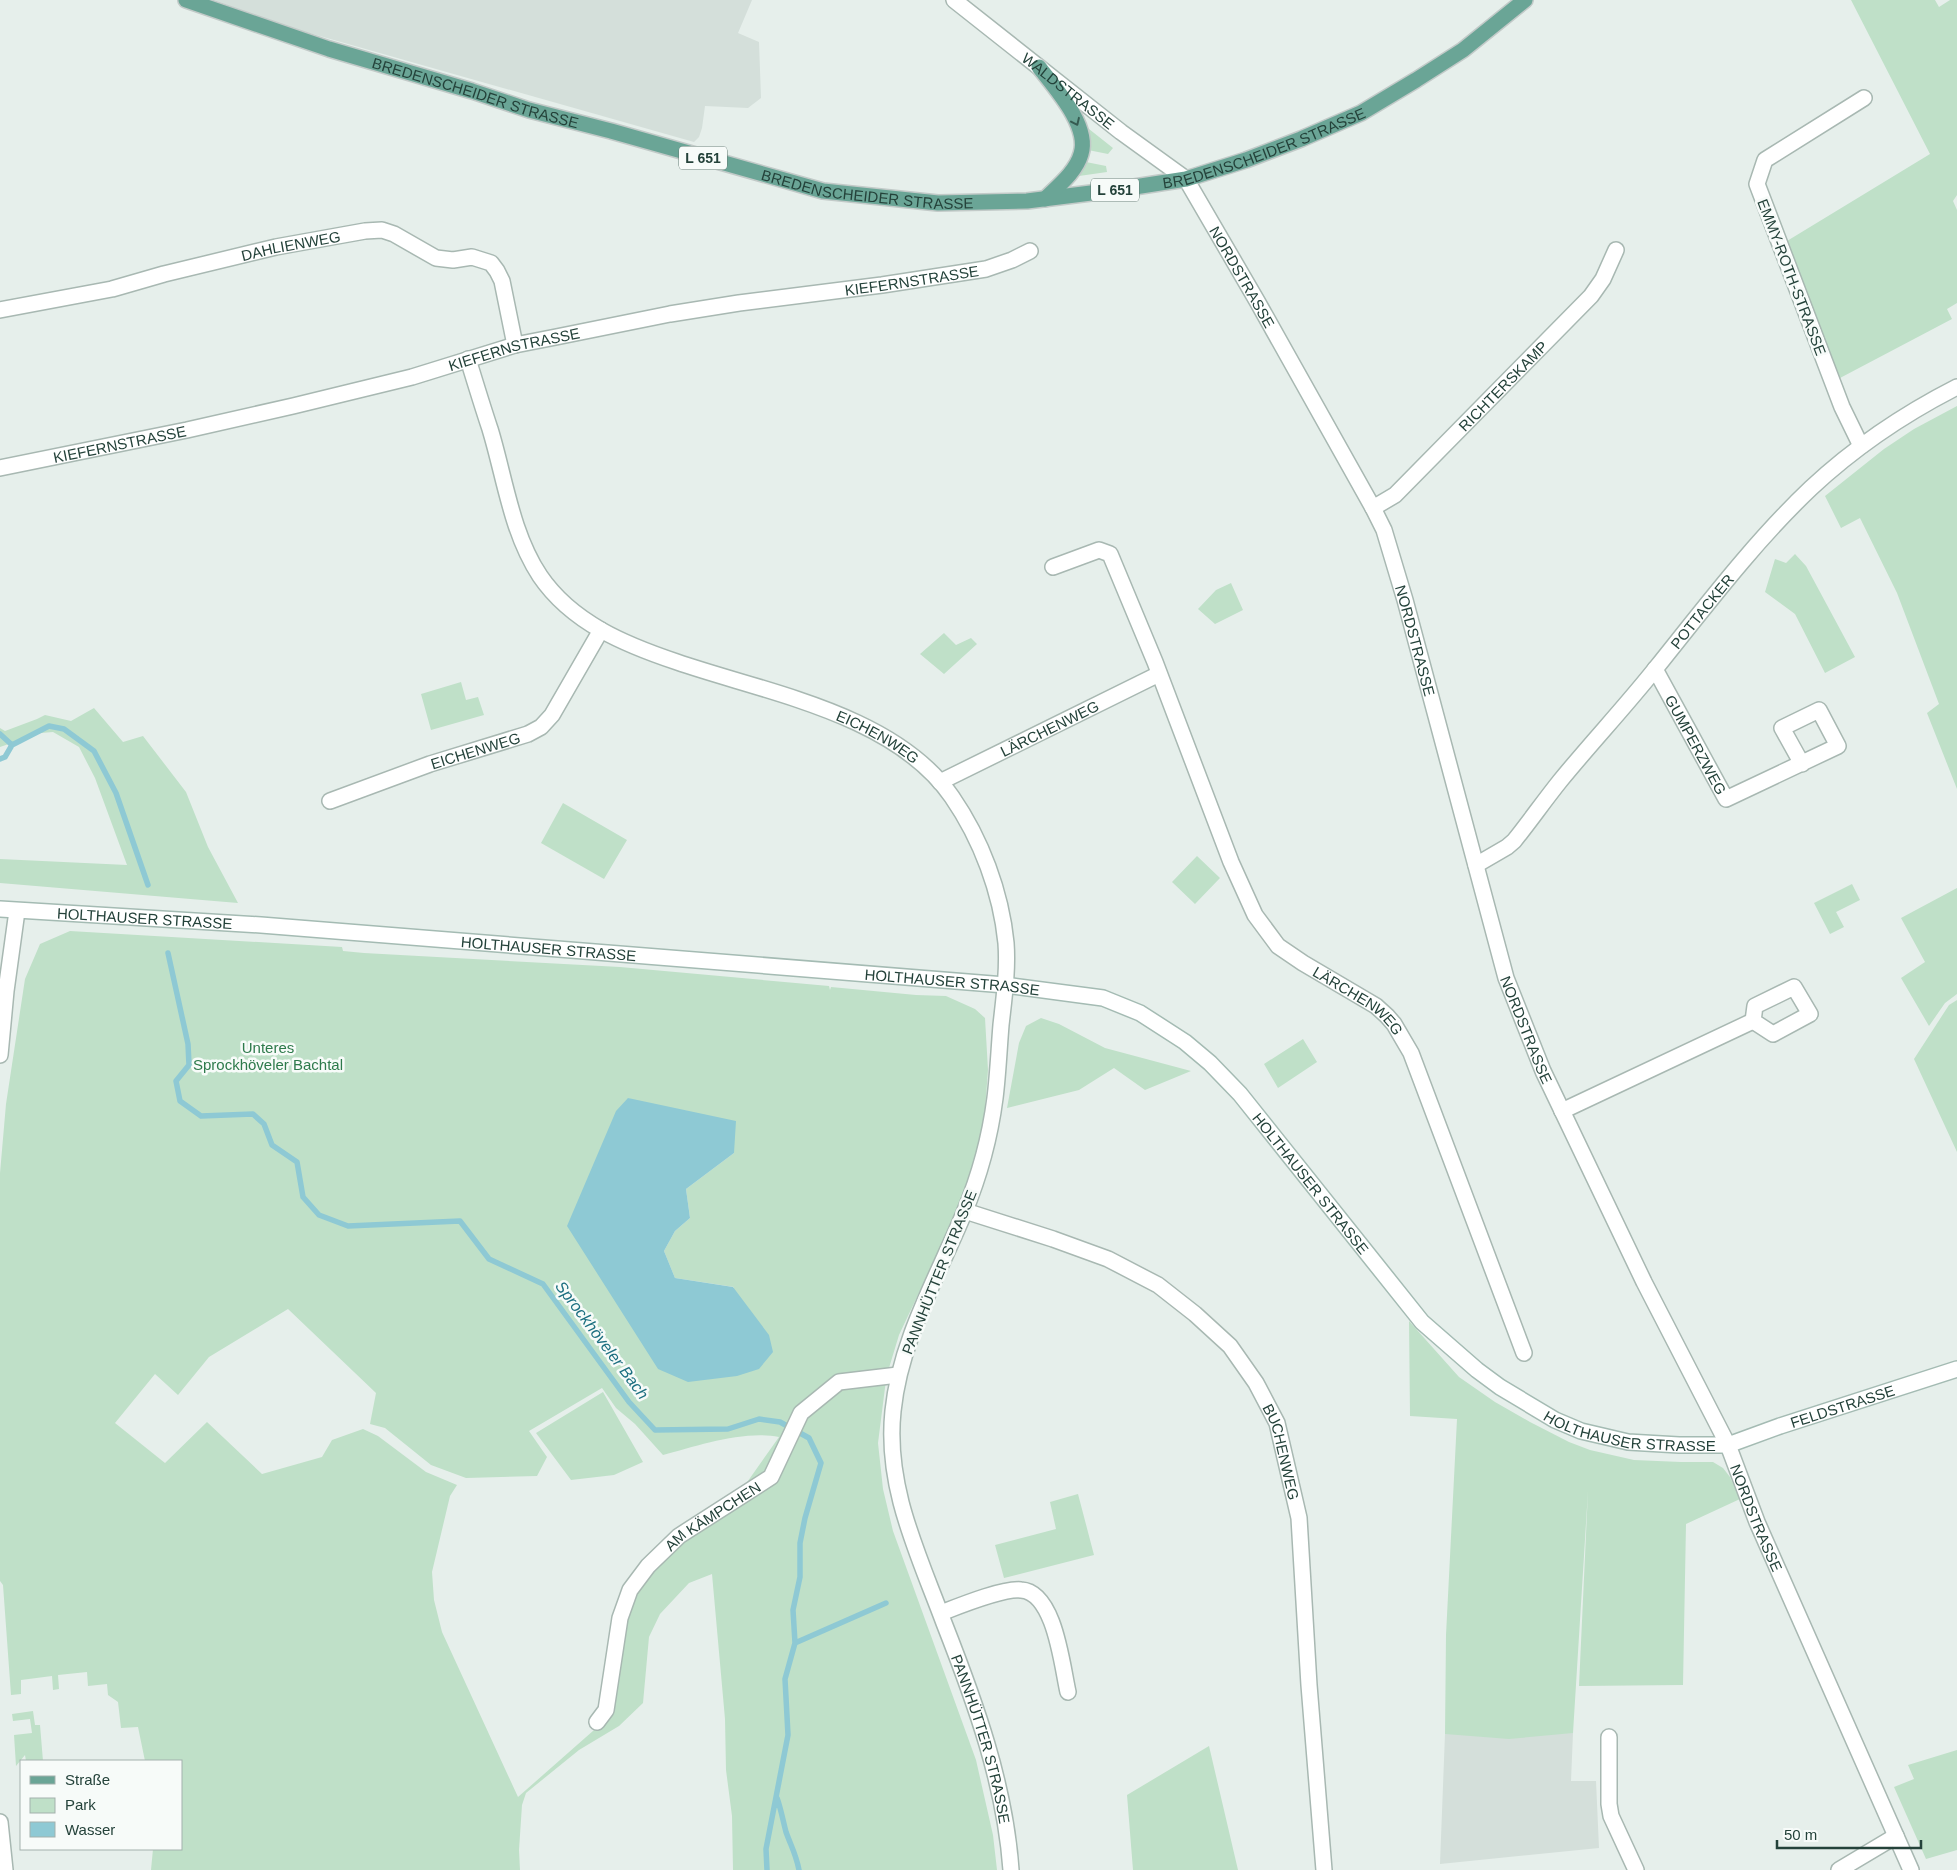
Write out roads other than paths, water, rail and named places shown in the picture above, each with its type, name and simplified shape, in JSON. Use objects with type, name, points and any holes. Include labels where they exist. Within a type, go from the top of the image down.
[{"type":"main road","name":"BREDENSCHEIDER STRASSE","points":[[186,0],[329,49],[472,91],[529,110],[611,131],[823,191],[938,203],[1045,199],[1186,179],[1262,155],[1360,113],[1416,80],[1463,50],[1525,0]]},
{"type":"main road","points":[[1039,67],[1068,106],[1083,138],[1082,154],[1077,163],[1064,180],[1045,199]]},
{"type":"street","name":"WALDSTRASSE","points":[[954,0],[1121,132],[1186,179]]},
{"type":"street","name":"EMMY-ROTH-STRASSE","points":[[1861,446],[1842,407],[1757,184],[1765,160],[1864,98]]},
{"type":"street","name":"NORDSTRASSE","points":[[1186,179],[1266,317],[1384,530],[1405,600],[1506,978],[1543,1071],[1562,1111],[1644,1282],[1728,1445],[1764,1539],[1911,1870]]},
{"type":"street","name":"DAHLIENWEG","points":[[0,310],[120,287],[164,274],[276,247],[365,231],[382,230],[394,234],[436,258],[453,260],[472,257],[491,263],[502,281],[515,345]]},
{"type":"street","name":"RICHTERSKAMP","points":[[1373,508],[1395,495],[1591,296],[1603,279],[1616,250]]},
{"type":"street","name":"KIEFERNSTRASSE","points":[[0,468],[294,406],[412,377],[468,358],[515,345],[710,307],[882,285],[986,269],[1012,260],[1030,251]]},
{"type":"street","name":"EICHENWEG","points":[[468,358],[490,428],[514,519],[540,575],[554,593],[580,617],[645,652],[824,709],[863,725],[907,753],[940,782],[971,828],[996,896],[1002,921],[1006,948],[1005,985]]},
{"type":"street","name":"POTTACKER","points":[[1476,864],[1514,841],[1560,781],[1655,669],[1722,585],[1790,508],[1823,477],[1861,446],[1917,407],[1957,387]]},
{"type":"street","name":"LÄRCHENWEG","points":[[1053,567],[1099,550],[1110,554],[1159,674],[1242,889],[1255,915],[1278,946],[1302,963],[1376,1006],[1394,1024],[1408,1045],[1524,1353]]},
{"type":"street","name":"EICHENWEG","points":[[330,801],[430,764],[535,731],[552,715],[601,630]]},
{"type":"street","name":"GUMPERZWEG","points":[[1655,669],[1726,800],[1802,764]]},
{"type":"street","name":"LÄRCHENWEG","points":[[940,782],[1159,674]]},
{"type":"street","name":"HOLTHAUSER STRASSE","points":[[0,909],[261,925],[1005,985],[1103,998],[1140,1013],[1185,1042],[1210,1064],[1240,1094],[1422,1322],[1447,1345],[1500,1387],[1555,1420],[1581,1431],[1628,1442],[1728,1445]]},
{"type":"street","points":[[0,1055],[6,991],[17,911]]},
{"type":"street","name":"PANNHÜTTER STRASSE","points":[[1005,985],[994,1107],[978,1174],[964,1212],[924,1301],[898,1375],[892,1415],[891,1459],[896,1486],[908,1526],[962,1670],[995,1772],[1009,1852],[1010,1870]]},
{"type":"street","points":[[1562,1111],[1753,1020]]},
{"type":"street","name":"BUCHENWEG","points":[[964,1212],[1052,1239],[1108,1259],[1158,1285],[1196,1314],[1230,1346],[1256,1383],[1277,1423],[1299,1518],[1309,1685],[1324,1870]]},
{"type":"street","name":"FELDSTRASSE","points":[[1728,1445],[1780,1426],[1957,1369]]},
{"type":"street","name":"AM KÄMPCHEN","points":[[597,1722],[606,1710],[608,1703],[620,1618],[630,1590],[638,1578],[669,1544],[771,1477],[801,1413],[839,1382],[898,1375]]},
{"type":"street","points":[[940,1613],[1013,1590],[1027,1591],[1034,1594],[1049,1612],[1068,1692]]},
{"type":"street","points":[[1610,1737],[1609,1804],[1611,1816],[1636,1870]]},
{"type":"street","points":[[0,1822],[5,1870]]},
{"type":"street","points":[[1839,1870],[1896,1836]]},
{"type":"water","points":[[628,1098],[736,1121],[734,1153],[686,1189],[690,1218],[675,1231],[664,1251],[675,1278],[733,1287],[769,1335],[773,1352],[759,1369],[737,1376],[688,1382],[658,1369],[567,1226],[616,1111]]},
{"type":"waterway","name":"Sprockhöveler Bach","points":[[0,734],[12,745],[49,726],[64,729],[94,751],[116,793],[148,885]]},
{"type":"waterway","points":[[0,759],[5,757],[12,745]]},
{"type":"waterway","name":"Sprockhöveler Bach","points":[[168,953],[188,1044],[189,1065],[176,1081],[180,1101],[201,1116],[253,1114],[264,1124],[272,1145],[297,1162],[303,1197],[319,1215],[348,1226],[460,1221],[489,1259],[543,1284],[629,1402],[655,1430],[728,1429],[759,1419],[780,1422],[809,1438],[821,1463],[805,1518],[800,1543],[800,1577],[793,1610],[795,1643],[785,1679],[788,1735],[766,1849],[767,1870]]},
{"type":"waterway","points":[[795,1643],[886,1603]]},
{"type":"waterway","name":"Sprockhöveler Bach","points":[[777,1798],[799,1870]]},
{"type":"park label","name":"Unteres Sprockhöveler Bachtal","points":[[268,1056]]}]
